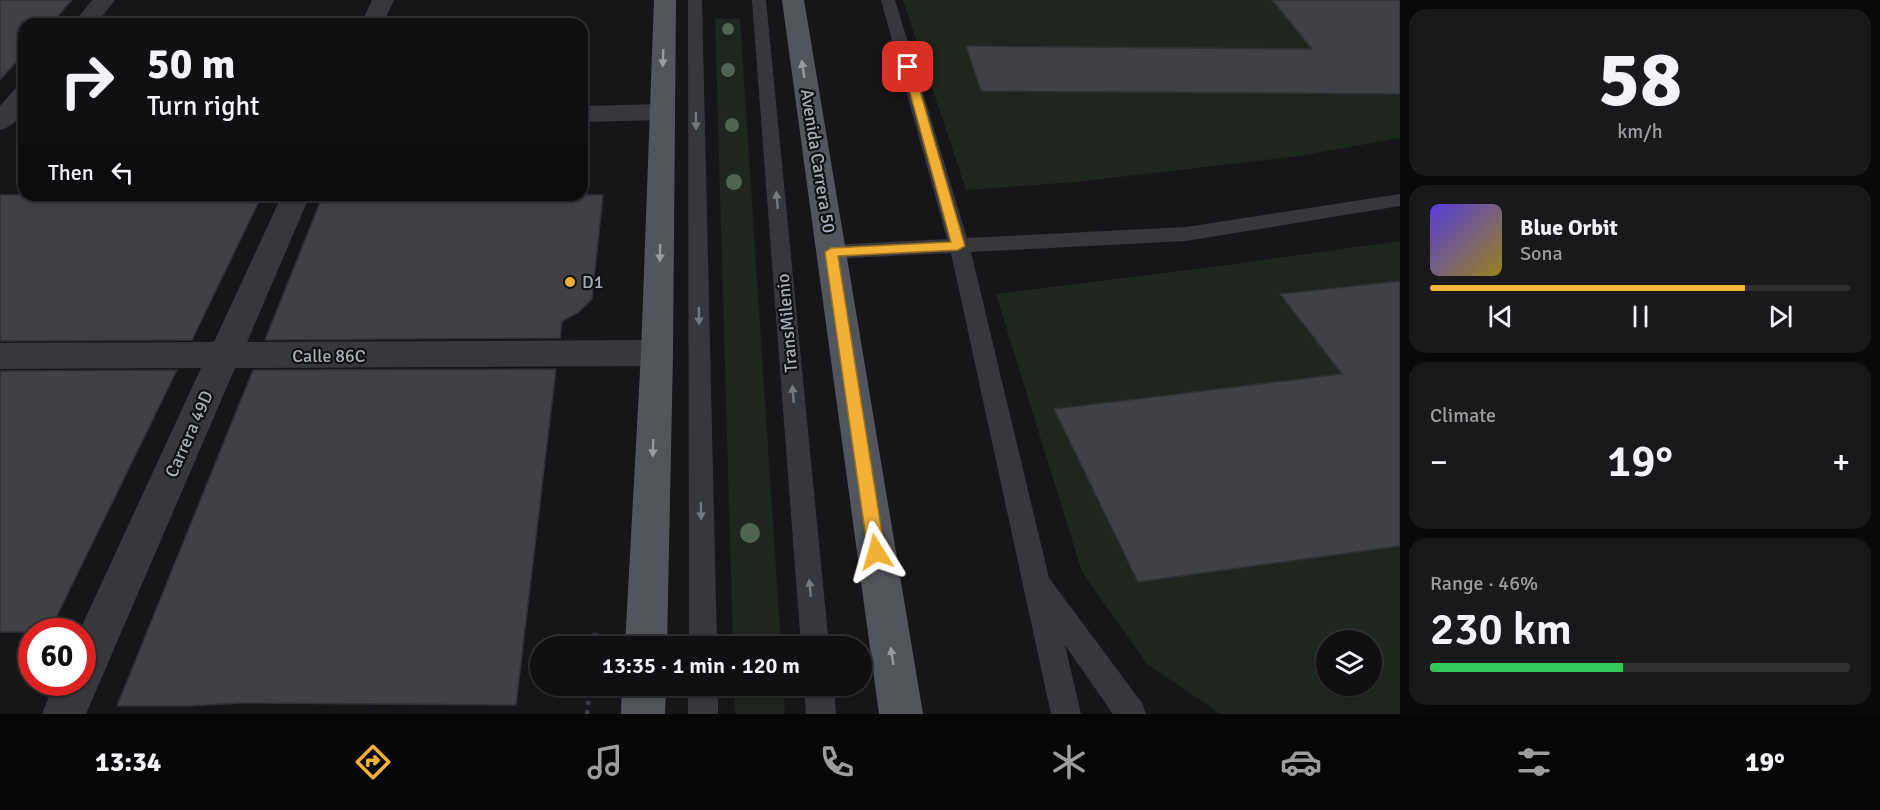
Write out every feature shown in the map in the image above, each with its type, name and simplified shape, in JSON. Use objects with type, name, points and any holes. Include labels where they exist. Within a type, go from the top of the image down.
[{"type":"main road","points":[[646,636],[657,353],[665,0]]},
{"type":"main road","name":"Avenida Carrera 50","points":[[793,0],[901,714]]},
{"type":"main road","points":[[643,714],[644,696]]},
{"type":"street","points":[[89,18],[104,0]]},
{"type":"street","points":[[375,18],[383,0]]},
{"type":"street","points":[[0,123],[18,101]]},
{"type":"street","points":[[588,114],[661,111]]},
{"type":"street","points":[[0,123],[18,123]]},
{"type":"street","name":"Carrera 49D","points":[[96,642],[293,201]]},
{"type":"street","name":"Calle 86C","points":[[0,356],[224,357],[657,353]]},
{"type":"street","points":[[64,714],[72,696]]},
{"type":"lane","points":[[695,0],[703,636]]},
{"type":"lane","name":"TransMilenio","points":[[759,0],[814,636]]},
{"type":"lane","points":[[888,0],[958,246],[1066,714]]},
{"type":"lane","points":[[831,252],[1186,234],[1400,200]]},
{"type":"lane","points":[[1035,581],[1131,714]]},
{"type":"lane","points":[[703,696],[703,714]]},
{"type":"lane","points":[[820,696],[821,714]]},
{"type":"path","points":[[587,714],[589,696]]},
{"type":"shaded area","points":[[903,0],[1400,0],[1400,138],[1299,156],[1076,182],[966,190]]},
{"type":"shaded area","points":[[715,19],[740,19],[780,636],[733,636]]},
{"type":"shaded area","points":[[1400,241],[1400,714],[1221,714],[1147,664],[1082,572],[996,294]]},
{"type":"shaded area","points":[[734,696],[784,696],[785,714],[735,714]]},
{"type":"building","points":[[0,0],[72,0],[56,18],[18,18],[18,60],[0,80]]},
{"type":"building","points":[[1272,0],[1400,0],[1400,94],[981,91],[966,46],[1312,49]]},
{"type":"building","points":[[0,195],[18,195],[18,201],[259,201],[192,340],[0,341]]},
{"type":"building","points":[[588,195],[603,195],[592,299],[578,313],[562,321],[560,338],[265,340],[321,201],[588,201]]},
{"type":"building","points":[[1400,281],[1400,546],[1138,582],[1054,409],[1342,374],[1280,294]]},
{"type":"building","points":[[556,369],[516,705],[239,703],[117,706],[253,370]]},
{"type":"building","points":[[177,370],[56,618],[18,618],[18,632],[0,632],[0,371]]},
{"type":"place","name":"D1","points":[[570,282]]},
{"type":"route","points":[[876,552],[831,252],[958,246],[908,67]]}]
